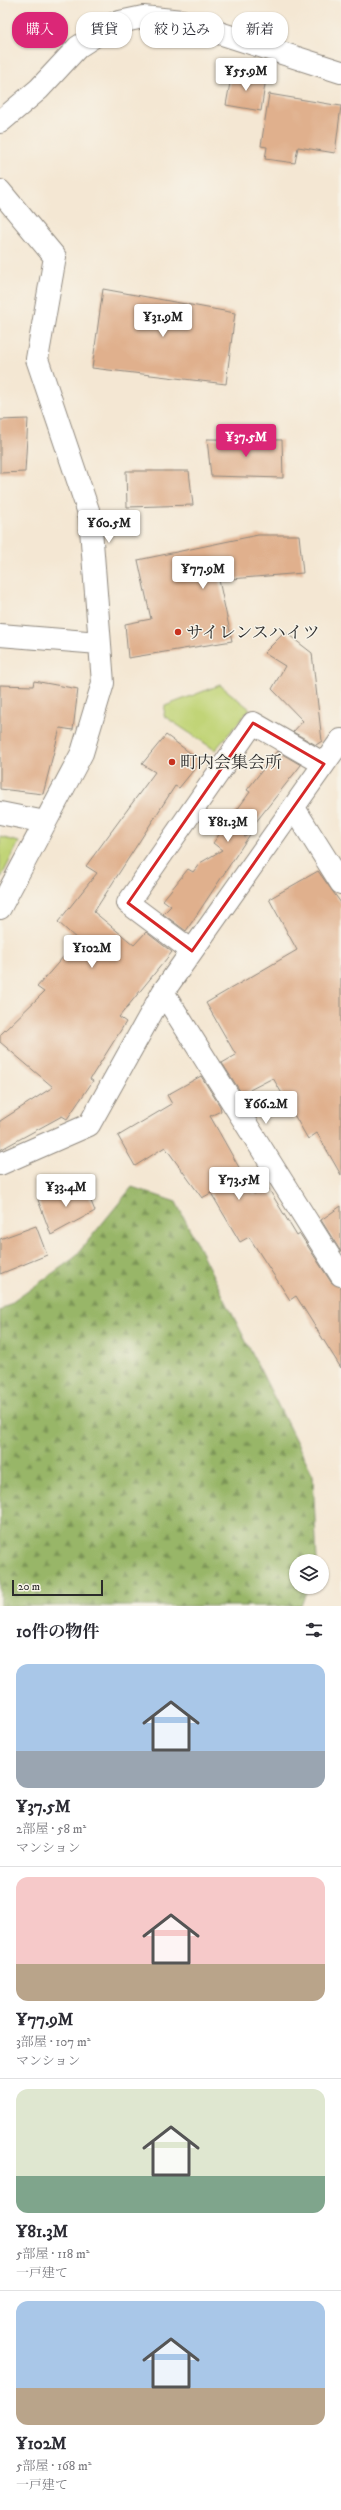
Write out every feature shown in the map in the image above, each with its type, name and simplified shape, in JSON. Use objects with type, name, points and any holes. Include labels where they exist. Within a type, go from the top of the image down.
[{"type":"street","points":[[0,122],[39,89],[78,47],[115,24],[143,17],[182,21],[341,72]]},
{"type":"street","points":[[0,190],[55,257],[37,359],[90,516],[102,683],[82,753],[0,908]]},
{"type":"street","points":[[0,635],[99,643]]},
{"type":"street","points":[[192,951],[128,902],[253,723],[324,764]]},
{"type":"street","points":[[0,1164],[89,1125],[162,992],[341,740]]},
{"type":"street","points":[[294,808],[341,883]]},
{"type":"street","points":[[0,813],[45,822]]},
{"type":"street","points":[[162,992],[341,1273]]},
{"type":"highlighted area","points":[[253,723],[324,764],[192,951],[128,903]]},
{"type":"green space","points":[[220,685],[250,709],[215,750],[164,716],[165,706]]},
{"type":"green space","points":[[0,837],[19,842],[0,880]]},
{"type":"green space","points":[[132,1187],[176,1202],[313,1475],[317,1554],[289,1554],[289,1594],[305,1594],[301,1606],[0,1606],[0,1311],[74,1258]]},
{"type":"building","points":[[232,72],[266,78],[261,111],[226,105]]},
{"type":"building","points":[[269,94],[341,106],[335,153],[298,147],[295,163],[265,159],[267,147],[261,146]]},
{"type":"building","points":[[103,289],[235,313],[226,384],[92,368]]},
{"type":"building","points":[[28,419],[25,472],[0,473],[0,420]]},
{"type":"building","points":[[207,439],[282,440],[283,478],[211,476]]},
{"type":"building","points":[[126,471],[189,471],[193,505],[127,507]]},
{"type":"building","points":[[258,535],[299,535],[303,573],[219,580],[232,641],[128,658],[125,624],[151,619],[138,560]]},
{"type":"building","points":[[285,632],[312,653],[322,741],[316,745],[293,732],[303,721],[272,689],[285,666],[264,653]]},
{"type":"building","points":[[34,681],[78,689],[73,730],[60,728],[43,794],[0,789],[0,685],[33,686]]},
{"type":"building","points":[[166,735],[201,761],[179,788],[175,786],[94,912],[134,945],[146,932],[172,952],[119,1017],[126,1022],[90,1079],[93,1081],[67,1119],[62,1116],[0,1150],[0,1121],[53,1087],[0,1042],[0,1035],[44,992],[37,987],[78,940],[58,922],[97,873],[86,866],[155,772],[142,764]]},
{"type":"building","points":[[277,751],[301,765],[244,837],[251,833],[186,931],[163,914],[171,906],[163,900],[188,869],[193,872],[200,863],[222,850],[213,843],[250,792],[247,790]]},
{"type":"building","points":[[318,871],[341,903],[341,1175],[317,1133],[308,1139],[273,1078],[242,1094],[222,1063],[236,1055],[206,1003],[297,950],[269,899]]},
{"type":"building","points":[[201,1076],[220,1106],[221,1111],[210,1116],[254,1194],[267,1186],[297,1236],[300,1234],[331,1282],[341,1287],[341,1368],[296,1296],[290,1300],[249,1237],[240,1242],[211,1193],[202,1198],[165,1147],[135,1166],[118,1136],[172,1104],[167,1095]]},
{"type":"building","points":[[84,1184],[95,1211],[51,1235],[38,1200]]},
{"type":"building","points":[[341,1206],[341,1252],[321,1220]]},
{"type":"building","points":[[36,1226],[47,1255],[0,1274],[0,1239]]},
{"type":"place","name":"サイレンスハイツ","points":[[178,632]]},
{"type":"place","name":"町内会集会所","points":[[172,762]]}]
